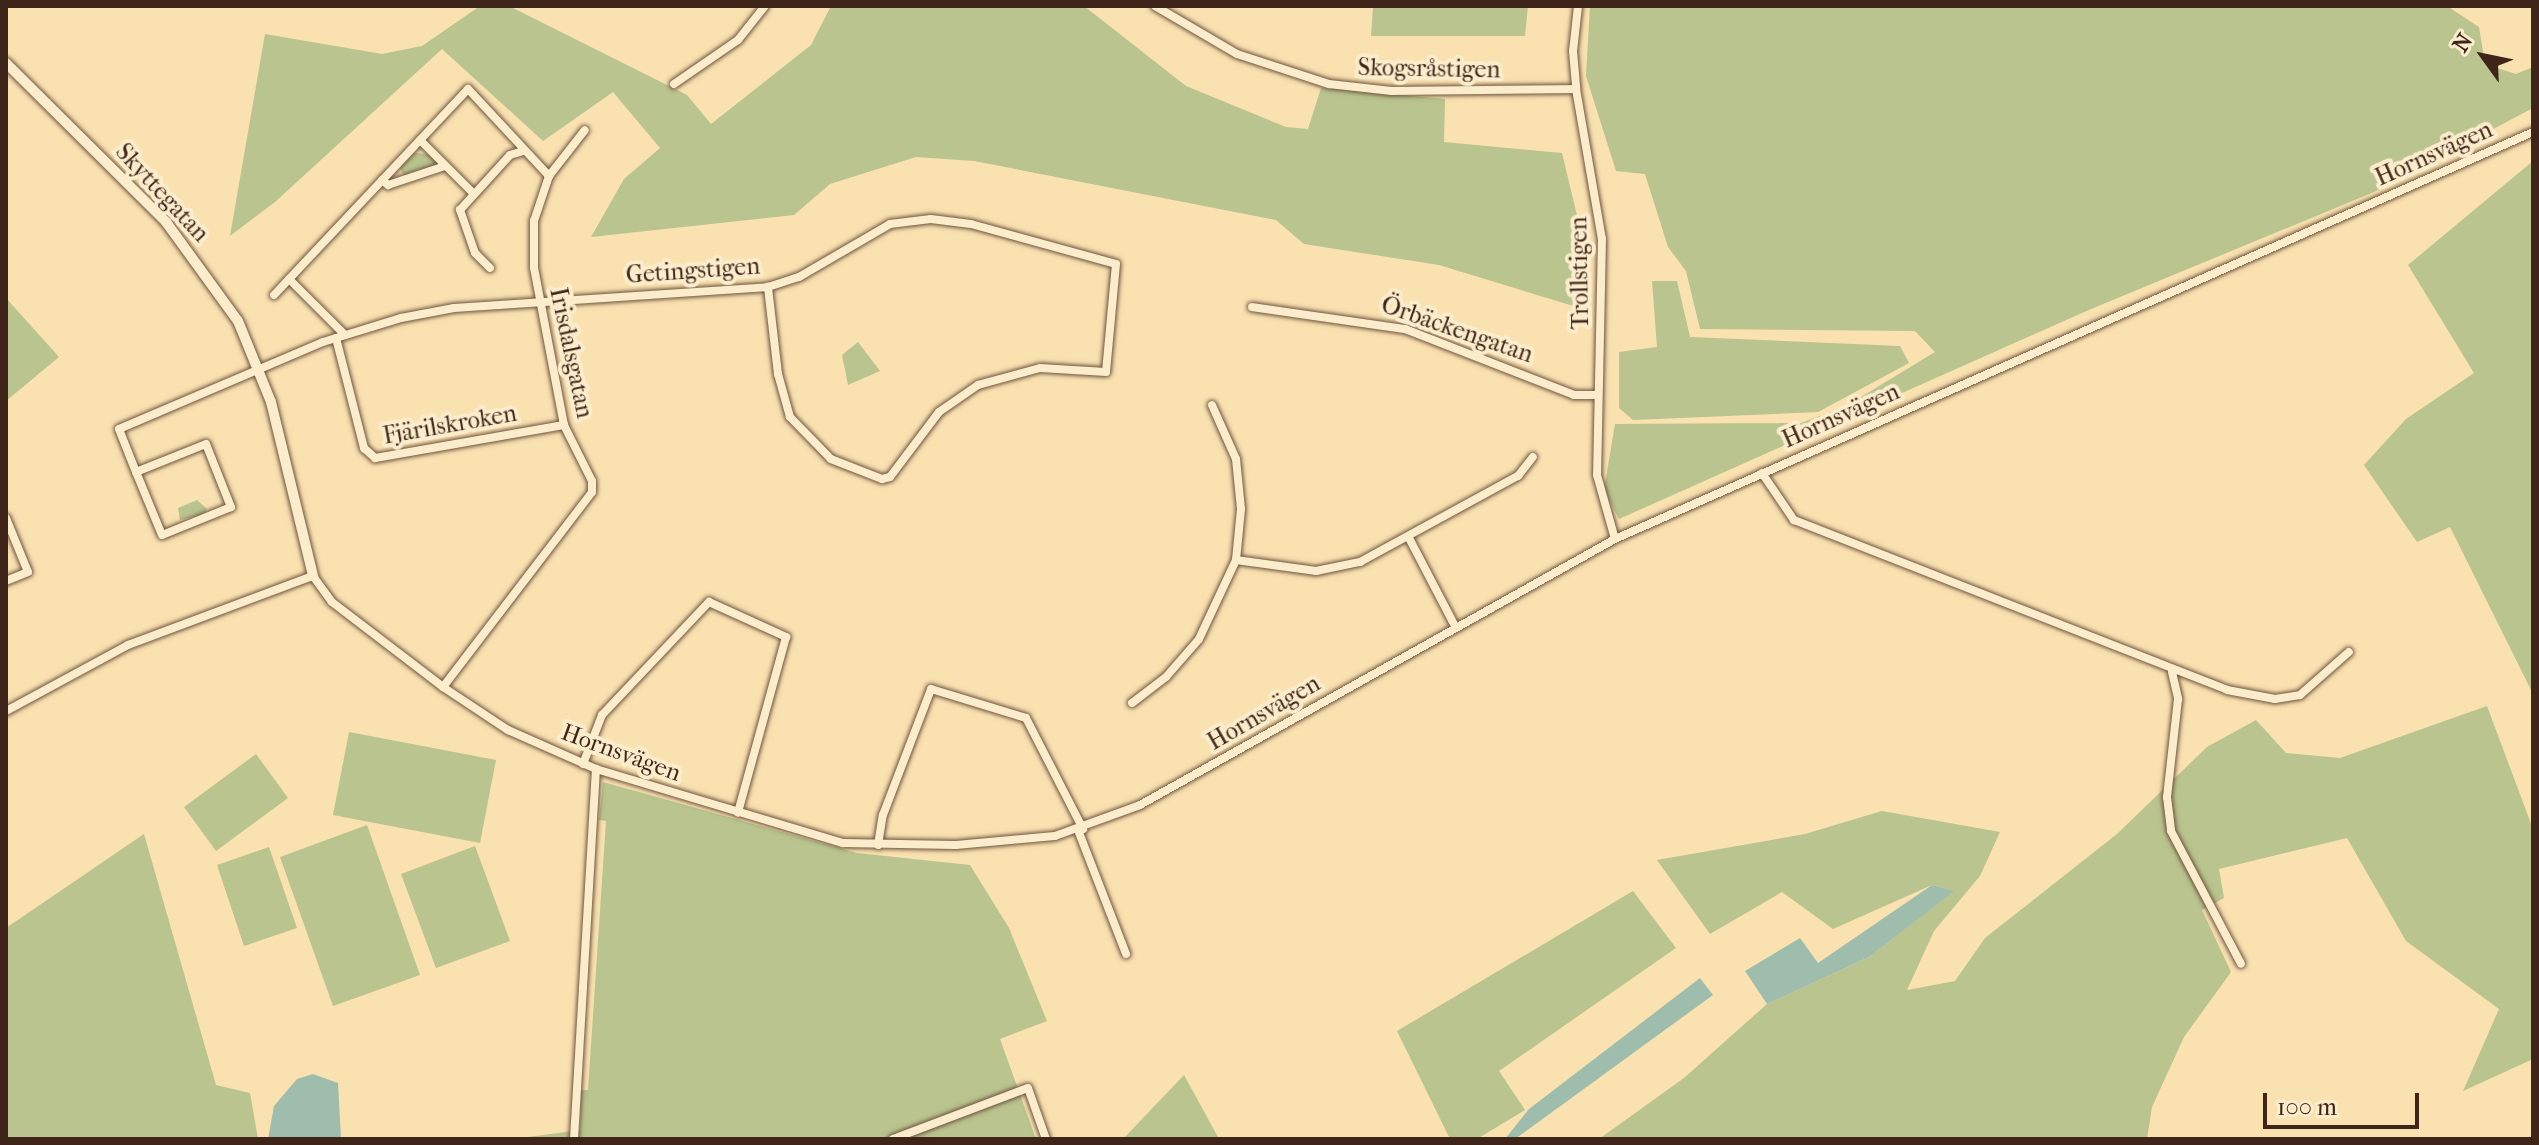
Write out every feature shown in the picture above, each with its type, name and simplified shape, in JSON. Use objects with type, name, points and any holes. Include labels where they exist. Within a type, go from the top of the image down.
[{"type":"street","points":[[674,84],[738,40],[765,6]]},
{"type":"street","name":"Skogsråstigen","points":[[1155,6],[1237,54],[1329,84],[1392,91],[1576,89]]},
{"type":"street","name":"Trollstigen","points":[[1578,6],[1573,51],[1576,89],[1602,239],[1599,491],[1615,539]]},
{"type":"street","name":"Skyttegatan","points":[[6,63],[193,255],[207,274],[262,371],[313,576]]},
{"type":"street","points":[[274,295],[468,89],[521,140],[523,151],[549,176]]},
{"type":"street","name":"Irisdalsgatan","points":[[443,687],[589,501],[592,481],[564,425],[537,304],[534,221],[549,176],[585,130]]},
{"type":"street","name":"Hornsvägen","points":[[313,576],[332,602],[443,687],[508,730],[596,769],[810,836],[878,845],[999,842],[1080,830],[1202,772],[1455,626],[1615,539],[2533,132]]},
{"type":"street","points":[[420,140],[473,193]]},
{"type":"street","points":[[490,268],[475,253],[460,210],[510,155],[523,151]]},
{"type":"street","points":[[382,180],[388,185],[445,166]]},
{"type":"street","name":"Getingstigen","points":[[262,371],[341,336],[454,308],[768,287],[806,273],[890,224],[931,219],[971,224],[1116,264],[1106,372],[1040,368],[978,385],[939,412],[890,477],[882,479],[831,459],[790,417],[778,374],[768,287]]},
{"type":"street","points":[[289,279],[341,336]]},
{"type":"street","name":"Örbäckengatan","points":[[1252,307],[1405,329],[1574,395],[1598,395]]},
{"type":"street","name":"Fjärilskroken","points":[[341,336],[364,448],[375,458],[564,425]]},
{"type":"street","points":[[136,472],[206,444],[231,507],[162,535],[136,472],[119,429],[262,371]]},
{"type":"street","points":[[1132,703],[1166,677],[1199,639],[1236,560],[1241,509],[1236,459],[1212,405]]},
{"type":"street","points":[[1236,560],[1328,570],[1360,562],[1518,476],[1533,457]]},
{"type":"street","points":[[1762,473],[1794,520],[1998,598],[2172,672],[2227,690],[2288,698],[2309,689],[2349,652]]},
{"type":"street","points":[[6,518],[28,572],[6,581]]},
{"type":"street","points":[[1409,538],[1455,626]]},
{"type":"street","points":[[6,711],[128,645],[313,576]]},
{"type":"street","points":[[583,764],[602,715],[709,602],[786,637],[738,813]]},
{"type":"street","points":[[2172,672],[2178,710],[2167,797],[2171,831],[2241,964]]},
{"type":"street","points":[[878,845],[883,815],[931,689],[1026,718],[1080,830],[1126,954]]},
{"type":"street","points":[[574,1139],[596,769]]},
{"type":"street","points":[[893,1139],[1028,1088],[1046,1139]]},
{"type":"green space","points":[[480,6],[509,6],[687,95],[711,124],[811,45],[831,6],[1084,6],[1186,86],[1286,127],[1308,129],[1321,88],[1445,99],[1444,142],[1562,153],[1581,232],[1580,308],[1439,265],[1304,244],[1276,220],[974,161],[916,157],[830,184],[794,215],[591,237],[624,179],[660,148],[613,92],[543,141],[442,49],[275,202],[230,236],[265,34],[382,54],[422,46]]},
{"type":"green space","points":[[1373,6],[1528,6],[1525,36],[1371,36]]},
{"type":"green space","points":[[1590,6],[2447,6],[2479,27],[2485,64],[2516,74],[2533,67],[2533,108],[2374,192],[2091,309],[1619,519],[1604,490],[1615,424],[1801,423],[1846,406],[1935,352],[1915,331],[1700,329],[1686,271],[1668,247],[1645,174],[1616,171],[1586,76]]},
{"type":"green space","points":[[415,153],[428,154],[439,164],[405,177],[399,167]]},
{"type":"green space","points":[[2533,161],[2533,694],[2450,527],[2417,542],[2364,465],[2406,419],[2474,373],[2408,265]]},
{"type":"green space","points":[[1652,281],[1677,281],[1690,337],[1900,346],[1909,363],[1818,412],[1633,420],[1619,408],[1619,352],[1657,347]]},
{"type":"green space","points":[[6,298],[59,357],[6,401]]},
{"type":"green space","points":[[858,342],[880,371],[848,385],[842,355]]},
{"type":"green space","points":[[197,500],[207,509],[204,514],[180,520],[178,508]]},
{"type":"green space","points":[[2487,706],[2533,829],[2533,1059],[2463,1091],[2499,1009],[2406,941],[2347,838],[2219,869],[2224,898],[2202,910],[2231,972],[2184,1037],[2152,1107],[2147,1139],[1599,1139],[1684,1078],[1767,1004],[1869,957],[1953,891],[1932,885],[1833,929],[1782,892],[1710,934],[1657,860],[1805,834],[1882,811],[2000,832],[1980,876],[1934,931],[1907,990],[1955,981],[1985,938],[2117,834],[2207,747],[2256,720],[2286,753],[2340,758]]},
{"type":"green space","points":[[349,732],[496,760],[480,843],[333,815]]},
{"type":"green space","points":[[256,754],[288,798],[216,851],[184,807]]},
{"type":"green space","points":[[603,782],[857,853],[970,865],[1009,928],[1047,1021],[1000,1039],[1036,1139],[513,1139],[580,1130],[581,1090],[588,1090],[606,821],[599,820]]},
{"type":"green space","points":[[367,825],[420,975],[333,1006],[280,857]]},
{"type":"green space","points":[[144,834],[216,1085],[250,1093],[258,1139],[6,1139],[6,928]]},
{"type":"green space","points":[[475,846],[510,941],[436,968],[401,874]]},
{"type":"green space","points":[[269,847],[297,928],[244,946],[217,865]]},
{"type":"green space","points":[[1633,891],[1676,948],[1499,1071],[1525,1110],[1477,1139],[1450,1139],[1397,1031]]},
{"type":"green space","points":[[1184,1075],[1219,1139],[1123,1139]]},
{"type":"shaded area","points":[[1932,885],[1954,891],[1869,957],[1767,1004],[1745,971],[1800,938],[1818,963]]},
{"type":"shaded area","points":[[1700,978],[1713,995],[1515,1139],[1505,1139],[1529,1109]]},
{"type":"shaded area","points":[[313,1074],[338,1083],[341,1139],[268,1139],[274,1106],[297,1079]]}]
